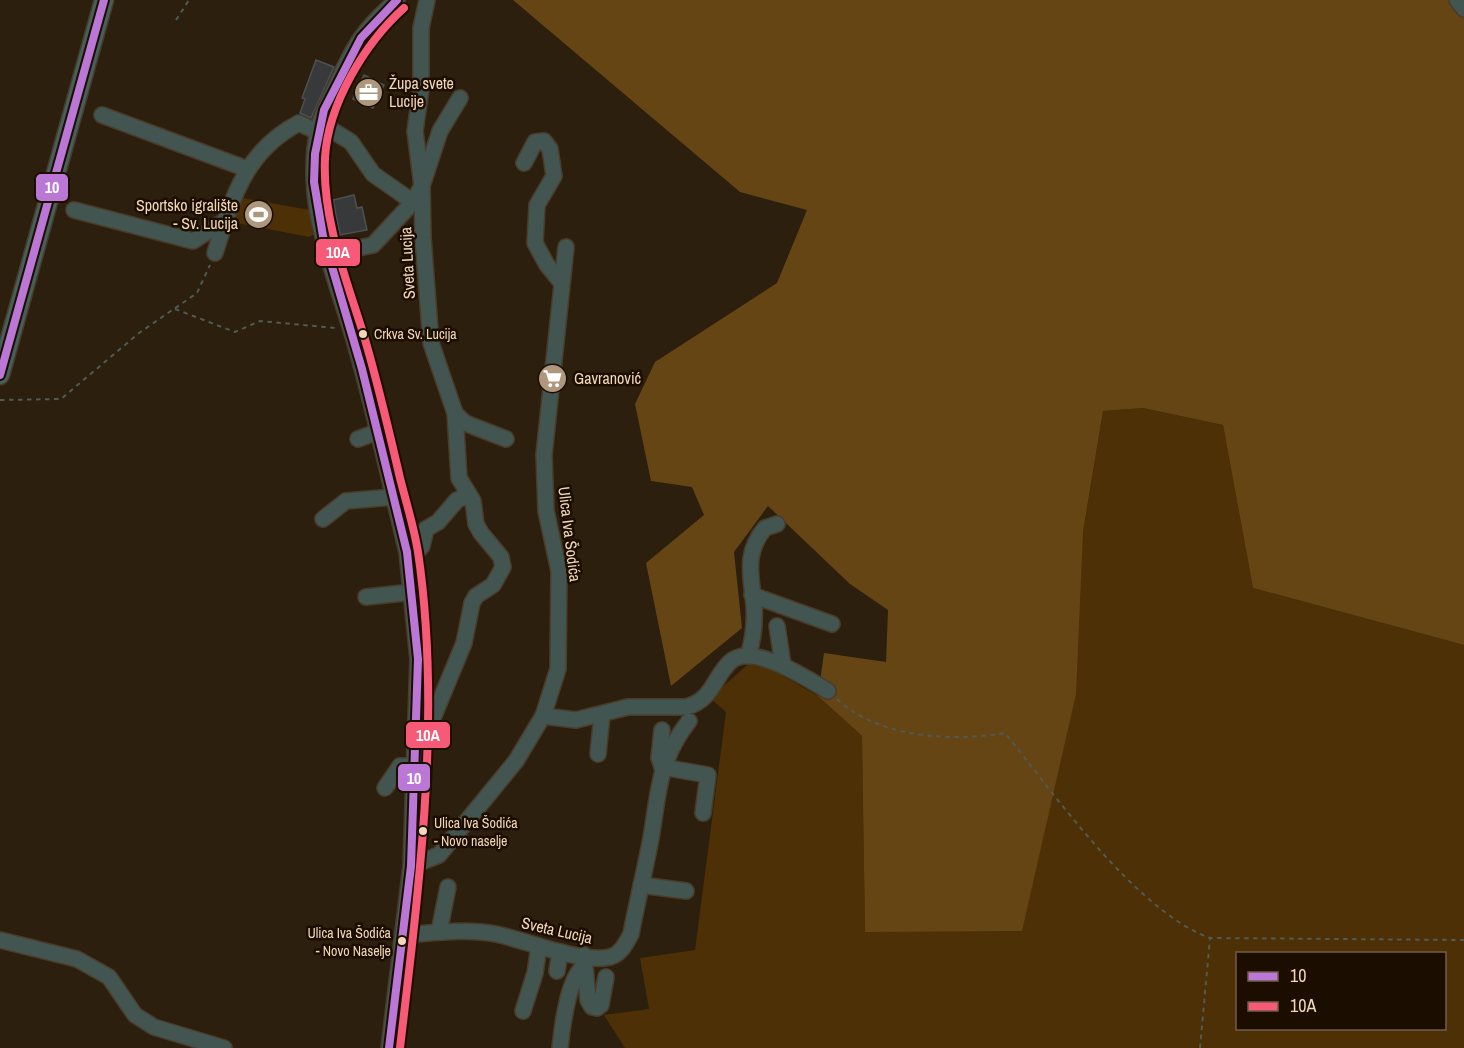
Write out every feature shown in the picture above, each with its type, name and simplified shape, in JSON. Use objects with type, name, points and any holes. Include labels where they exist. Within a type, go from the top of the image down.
[{"type":"main road","points":[[0,375],[104,0]]},
{"type":"street","name":"Sveta Lucija","points":[[389,1048],[411,866],[417,659],[413,592],[409,561],[356,345],[328,254],[314,194],[312,169],[319,128],[355,44],[397,0]]},
{"type":"street","name":"Sveta Lucija","points":[[413,766],[464,643],[472,603],[477,596],[493,585],[503,567],[501,557],[476,524],[473,501],[459,478],[455,413],[431,343],[423,238],[422,186],[415,131],[421,88],[421,28],[427,0]]},
{"type":"street","points":[[1457,0],[1464,9]]},
{"type":"street","name":"Sveta Lucija","points":[[328,254],[373,245],[413,202],[422,186],[440,131],[460,98]]},
{"type":"street","points":[[102,115],[247,169]]},
{"type":"street","points":[[215,253],[247,169],[286,130],[299,123],[319,128],[351,142],[373,174],[413,202]]},
{"type":"street","points":[[524,163],[535,142],[544,141],[550,149],[554,176],[537,206],[535,243],[547,265],[561,282]]},
{"type":"street","points":[[74,210],[193,241],[226,220]]},
{"type":"street","name":"Ulica Iva Šodića","points":[[411,866],[439,855],[516,761],[543,717],[558,669],[560,651],[559,571],[546,511],[544,455],[566,247]]},
{"type":"street","points":[[455,413],[465,423],[506,438]]},
{"type":"street","points":[[358,439],[377,432]]},
{"type":"street","points":[[409,561],[422,546],[426,529],[438,522],[457,500],[470,495]]},
{"type":"street","points":[[323,519],[346,501],[394,497]]},
{"type":"street","points":[[748,657],[753,632],[752,595],[748,567],[751,553],[765,528],[777,524]]},
{"type":"street","points":[[366,597],[413,592]]},
{"type":"street","points":[[752,595],[832,624]]},
{"type":"street","points":[[777,626],[783,665]]},
{"type":"street","points":[[543,717],[576,720],[628,707],[694,705],[714,688],[729,662],[735,658],[748,657],[783,665],[828,691]]},
{"type":"street","points":[[598,754],[602,715]]},
{"type":"street","points":[[662,767],[676,738],[689,721]]},
{"type":"street","points":[[662,730],[659,758],[662,767]]},
{"type":"street","points":[[385,788],[400,766],[413,766]]},
{"type":"street","name":"Sveta Lucija","points":[[403,935],[470,930],[497,934],[584,961],[610,957],[626,945],[631,934],[662,767]]},
{"type":"street","points":[[662,767],[708,775],[703,813]]},
{"type":"street","points":[[439,933],[448,887]]},
{"type":"street","points":[[640,889],[681,895]]},
{"type":"street","points":[[0,940],[77,959],[109,977],[135,1015],[154,1027],[224,1048]]},
{"type":"street","points":[[523,1011],[535,973],[539,946]]},
{"type":"street","points":[[557,971],[560,952]]},
{"type":"street","points":[[584,961],[592,1007],[597,1008],[600,1005],[606,977]]},
{"type":"street","points":[[560,1048],[571,990],[584,961]]},
{"type":"path","points":[[176,20],[189,0]]},
{"type":"path","points":[[0,400],[60,399],[139,333],[197,293],[215,253]]},
{"type":"path","points":[[174,309],[235,332],[260,321],[327,328]]},
{"type":"path","points":[[828,691],[852,714],[885,728],[957,737],[979,737],[1005,733],[1126,878],[1192,931],[1210,938],[1464,939]]},
{"type":"path","points":[[1200,1048],[1210,938]]},
{"type":"shaded area","points":[[513,0],[1464,0],[1464,645],[1253,588],[1223,425],[1143,408],[1103,411],[1083,532],[1076,694],[1022,931],[865,932],[862,736],[818,696],[824,653],[886,662],[888,610],[850,584],[768,506],[734,552],[742,628],[671,686],[646,563],[704,515],[692,487],[651,481],[635,404],[655,362],[777,283],[807,210],[740,192]]},
{"type":"shaded area","name":"Sportsko igralište - Sv. Lucija","points":[[242,198],[310,210],[313,235],[309,237],[232,222]]},
{"type":"shaded area","points":[[1143,408],[1223,425],[1253,588],[1464,645],[1464,1048],[625,1048],[604,1015],[649,1009],[640,958],[695,950],[726,712],[710,698],[754,659],[818,696],[862,736],[865,932],[1083,532],[1103,411]]},
{"type":"building","points":[[316,60],[334,67],[311,118],[300,113],[305,99],[302,98]]},
{"type":"building","name":"Župa svete Lucije","points":[[364,75],[384,85],[373,108],[353,99]]},
{"type":"building","points":[[354,195],[357,208],[362,207],[367,230],[340,235],[333,200]]},
{"type":"transit line","name":"10","points":[[0,375],[104,0]]},
{"type":"transit line","name":"10","points":[[389,1048],[411,866],[418,659],[407,552],[362,369],[323,236],[314,182],[315,154],[324,110],[361,38],[397,0]]},
{"type":"transit line","name":"10A","points":[[400,1048],[425,800],[428,737],[425,613],[418,552],[412,524],[374,371],[331,226],[325,181],[325,158],[333,117],[351,76],[376,39],[404,8]]},
{"type":"place","name":"Župa svete Lucije","points":[[368,92]]},
{"type":"place","name":"Sportsko igralište - Sv. Lucija","points":[[259,214]]},
{"type":"place","name":"Crkva Sv. Lucija","points":[[363,334]]},
{"type":"place","name":"Gavranović","points":[[553,378]]},
{"type":"place","name":"Ulica Iva Šodića - Novo naselje","points":[[423,831]]},
{"type":"place","name":"Ulica Iva Šodića - Novo Naselje","points":[[402,941]]}]
